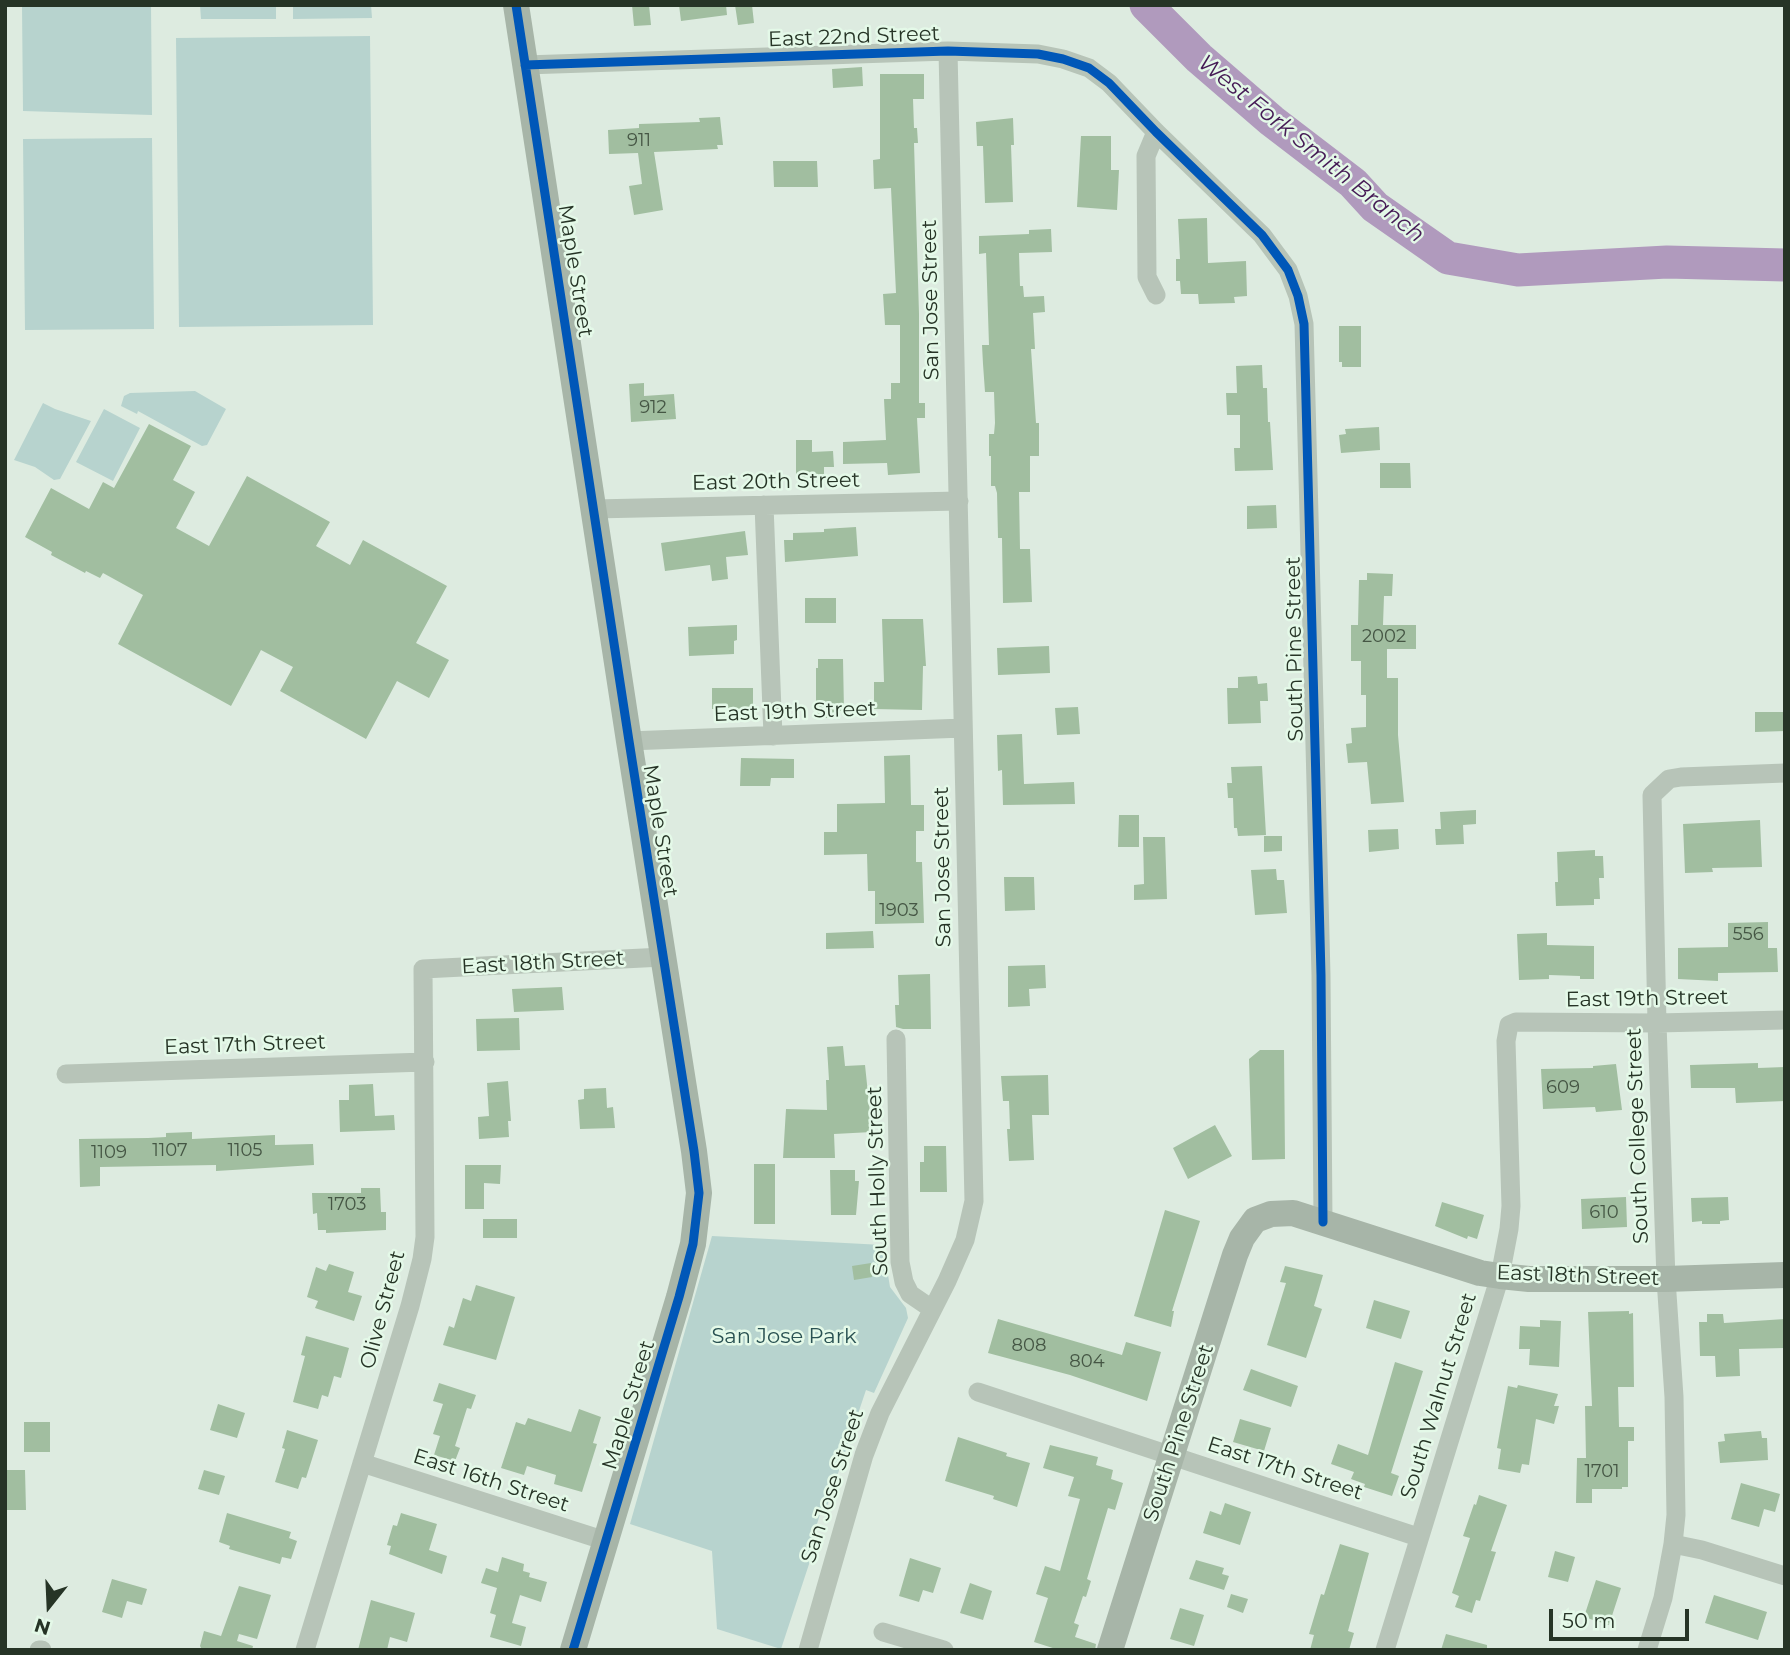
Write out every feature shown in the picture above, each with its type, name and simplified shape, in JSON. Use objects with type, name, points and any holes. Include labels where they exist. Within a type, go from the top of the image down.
[{"type":"street","name":"Maple Street","points":[[516,5],[699,1193],[693,1244],[680,1297],[573,1650]]},
{"type":"street","name":"East 22nd Street","points":[[525,65],[948,51],[1038,54],[1089,68],[1109,83],[1156,132]]},
{"type":"street","name":"San Jose Street","points":[[808,1650],[864,1455],[880,1413],[965,1240],[974,1200],[948,51]]},
{"type":"street","points":[[1156,132],[1146,156],[1147,277],[1156,295]]},
{"type":"street","name":"South Pine Street","points":[[1156,132],[1262,235],[1288,270],[1298,296],[1304,324],[1324,1222]]},
{"type":"street","name":"East 20th Street","points":[[594,509],[959,501]]},
{"type":"street","points":[[764,505],[773,736]]},
{"type":"street","name":"East 19th Street","points":[[629,741],[962,728]]},
{"type":"street","name":"South College Street","points":[[1647,1650],[1663,1598],[1676,1515],[1674,1397],[1666,1279],[1657,1023],[1652,795],[1669,779],[1681,777],[1785,773]]},
{"type":"street","name":"East 18th Street","points":[[423,970],[663,957]]},
{"type":"street","name":"Olive Street","points":[[305,1650],[422,1259],[425,1237],[423,970]]},
{"type":"street","name":"East 19th Street","points":[[1509,1025],[1516,1022],[1785,1020]]},
{"type":"street","name":"South Walnut Street","points":[[1385,1650],[1500,1276],[1511,1206],[1506,1041],[1509,1025]]},
{"type":"street","name":"South Holly Street","points":[[896,1039],[900,1262],[904,1282],[910,1294],[932,1309]]},
{"type":"street","name":"East 17th Street","points":[[66,1074],[425,1062]]},
{"type":"street","name":"East 18th Street","points":[[1255,1220],[1271,1214],[1293,1213],[1480,1273],[1500,1276],[1529,1279],[1666,1279],[1785,1275]]},
{"type":"street","name":"South Pine Street","points":[[1110,1650],[1235,1255],[1242,1238],[1255,1220]]},
{"type":"street","name":"East 17th Street","points":[[978,1392],[1418,1537]]},
{"type":"street","name":"East 16th Street","points":[[362,1463],[606,1541]]},
{"type":"street","points":[[1673,1544],[1703,1550],[1785,1576]]},
{"type":"street","points":[[883,1632],[944,1650]]},
{"type":"green space","points":[[22,5],[151,5],[152,115],[23,111]]},
{"type":"green space","points":[[200,5],[276,5],[276,19],[201,19]]},
{"type":"green space","points":[[293,5],[371,5],[372,18],[293,19]]},
{"type":"green space","points":[[370,36],[373,325],[179,327],[176,38]]},
{"type":"green space","points":[[152,138],[154,329],[25,330],[23,139]]},
{"type":"green space","points":[[195,391],[226,409],[207,445],[202,446],[138,411],[137,414],[121,406],[124,396],[130,393]]},
{"type":"green space","points":[[43,403],[91,421],[60,479],[54,480],[35,467],[14,460]]},
{"type":"green space","points":[[104,409],[140,428],[113,481],[76,462]]},
{"type":"green space","name":"San Jose Park","points":[[712,1236],[883,1245],[890,1287],[906,1308],[908,1318],[874,1393],[866,1390],[825,1512],[821,1511],[810,1547],[814,1549],[781,1649],[717,1629],[712,1551],[630,1524]]},
{"type":"building","points":[[632,5],[649,5],[651,25],[634,26]]},
{"type":"building","points":[[679,5],[726,5],[727,15],[681,21]]},
{"type":"building","points":[[735,5],[752,5],[754,23],[738,25]]},
{"type":"building","points":[[862,67],[863,86],[833,88],[832,69]]},
{"type":"building","points":[[880,74],[924,74],[924,99],[913,99],[914,128],[917,128],[918,143],[914,143],[919,403],[925,403],[925,418],[917,418],[920,473],[888,475],[887,463],[843,464],[843,442],[886,440],[884,399],[891,399],[891,383],[900,383],[900,325],[885,325],[883,294],[896,293],[891,188],[874,189],[873,160],[880,159]]},
{"type":"building","points":[[720,117],[723,145],[717,145],[718,149],[654,152],[663,210],[634,215],[629,186],[642,184],[638,153],[609,154],[608,130],[639,128],[639,124],[700,122],[699,118]]},
{"type":"building","points":[[1013,118],[1013,202],[985,203],[983,146],[977,146],[976,122]]},
{"type":"building","points":[[1081,136],[1111,136],[1111,170],[1119,170],[1117,210],[1077,207]]},
{"type":"building","points":[[773,161],[817,161],[818,187],[774,187]]},
{"type":"building","points":[[1207,218],[1208,263],[1246,261],[1247,296],[1234,297],[1235,303],[1199,304],[1198,294],[1181,294],[1180,281],[1176,281],[1176,259],[1180,259],[1178,219]]},
{"type":"building","points":[[1051,229],[1052,252],[1019,253],[1020,286],[1023,286],[1024,297],[1044,296],[1045,312],[1033,313],[1035,349],[1031,349],[1036,423],[1039,423],[1039,456],[1030,456],[1030,492],[1019,492],[1020,549],[1030,549],[1032,602],[1003,603],[1002,538],[998,538],[997,493],[995,486],[991,486],[989,456],[989,434],[994,434],[995,423],[994,392],[985,392],[982,345],[989,345],[986,253],[979,254],[979,236],[1029,234],[1029,230]]},
{"type":"building","points":[[1339,326],[1361,326],[1361,367],[1342,367],[1342,362],[1339,362]]},
{"type":"building","points":[[1262,365],[1263,388],[1267,388],[1273,470],[1235,471],[1234,448],[1240,448],[1240,415],[1227,415],[1226,393],[1237,393],[1236,366]]},
{"type":"building","points":[[644,383],[644,396],[674,394],[676,419],[631,422],[629,384]]},
{"type":"building","points":[[149,424],[191,446],[173,480],[195,492],[176,528],[209,546],[247,476],[330,522],[316,546],[350,565],[363,540],[447,586],[416,643],[449,660],[429,698],[397,681],[366,739],[280,691],[293,667],[261,650],[231,706],[118,644],[143,595],[103,573],[100,578],[86,571],[85,573],[25,537],[51,488],[89,509],[103,482],[114,488]]},
{"type":"building","points":[[1379,427],[1380,450],[1341,453],[1339,435],[1346,434],[1345,429]]},
{"type":"building","points":[[796,440],[812,440],[812,452],[833,451],[834,467],[824,467],[824,477],[815,477],[815,482],[800,483],[800,476],[796,476]]},
{"type":"building","points":[[1380,463],[1410,463],[1411,488],[1380,488]]},
{"type":"building","points":[[1276,505],[1277,528],[1247,529],[1247,506]]},
{"type":"building","points":[[856,527],[858,556],[785,562],[784,540],[793,540],[793,533]]},
{"type":"building","points":[[745,531],[748,555],[726,557],[728,579],[712,581],[710,565],[665,571],[661,543]]},
{"type":"building","points":[[1367,573],[1393,574],[1392,596],[1384,596],[1383,625],[1416,625],[1416,649],[1387,649],[1387,678],[1398,678],[1398,735],[1404,802],[1371,804],[1367,762],[1348,763],[1346,744],[1352,743],[1351,728],[1366,727],[1366,695],[1361,695],[1361,661],[1351,661],[1351,625],[1358,625],[1359,580],[1367,580]]},
{"type":"building","points":[[805,598],[836,598],[836,623],[805,623]]},
{"type":"building","points":[[882,619],[923,619],[926,666],[923,666],[922,710],[874,709],[874,682],[884,682]]},
{"type":"building","points":[[737,625],[734,654],[689,656],[688,627]]},
{"type":"building","points":[[1049,646],[1050,673],[998,675],[997,648]]},
{"type":"building","points":[[818,659],[843,659],[844,711],[839,711],[839,718],[816,718]]},
{"type":"building","points":[[1257,676],[1258,684],[1267,683],[1268,701],[1260,701],[1261,723],[1228,724],[1227,688],[1238,688],[1238,677]]},
{"type":"building","points":[[712,688],[753,688],[753,709],[712,709]]},
{"type":"building","points":[[1078,707],[1080,734],[1057,735],[1055,708]]},
{"type":"building","points":[[1755,712],[1785,712],[1785,731],[1755,732]]},
{"type":"building","points":[[1022,734],[1024,784],[1074,782],[1075,804],[1003,805],[997,735]]},
{"type":"building","points":[[910,755],[911,805],[924,805],[924,831],[916,831],[916,862],[922,862],[924,923],[875,924],[875,891],[868,891],[867,854],[824,855],[824,832],[837,832],[837,804],[885,803],[884,756]]},
{"type":"building","points":[[741,758],[794,759],[794,778],[771,778],[770,786],[740,786]]},
{"type":"building","points":[[1262,766],[1266,835],[1238,836],[1237,828],[1234,828],[1233,798],[1228,798],[1227,783],[1232,783],[1231,767]]},
{"type":"building","points":[[1476,810],[1476,824],[1463,825],[1464,844],[1436,845],[1435,829],[1441,829],[1440,812]]},
{"type":"building","points":[[1119,815],[1139,815],[1139,847],[1118,847]]},
{"type":"building","points":[[1760,820],[1762,867],[1712,868],[1713,872],[1685,873],[1683,824]]},
{"type":"building","points":[[1398,829],[1399,849],[1369,852],[1368,830]]},
{"type":"building","points":[[1264,836],[1282,836],[1282,851],[1264,852]]},
{"type":"building","points":[[1143,837],[1165,837],[1167,899],[1134,900],[1134,885],[1144,884]]},
{"type":"building","points":[[1595,850],[1595,856],[1603,856],[1604,878],[1599,878],[1600,899],[1594,899],[1594,905],[1556,906],[1557,852]]},
{"type":"building","points":[[1276,869],[1277,880],[1284,880],[1287,913],[1255,915],[1251,870]]},
{"type":"building","points":[[1004,877],[1034,877],[1035,910],[1005,911]]},
{"type":"building","points":[[1768,922],[1768,948],[1777,948],[1778,972],[1718,973],[1718,981],[1678,979],[1678,948],[1728,947],[1728,923]]},
{"type":"building","points":[[873,931],[874,948],[826,949],[826,933]]},
{"type":"building","points":[[1547,933],[1547,945],[1594,946],[1594,979],[1549,975],[1549,979],[1519,980],[1517,934]]},
{"type":"building","points":[[1045,965],[1046,988],[1029,989],[1030,1006],[1008,1007],[1008,966]]},
{"type":"building","points":[[930,974],[931,1029],[896,1027],[895,1005],[899,1005],[898,975]]},
{"type":"building","points":[[562,987],[564,1010],[514,1012],[512,989]]},
{"type":"building","points":[[519,1018],[520,1050],[477,1051],[476,1019]]},
{"type":"building","points":[[843,1046],[845,1066],[865,1065],[872,1132],[834,1134],[835,1158],[783,1158],[786,1109],[827,1110],[827,1047]]},
{"type":"building","points":[[1260,1050],[1284,1050],[1285,1159],[1252,1160],[1249,1059]]},
{"type":"building","points":[[1758,1063],[1758,1068],[1785,1067],[1785,1101],[1736,1103],[1735,1088],[1691,1088],[1690,1065]]},
{"type":"building","points":[[1616,1064],[1622,1110],[1596,1112],[1595,1107],[1543,1109],[1541,1069],[1593,1068]]},
{"type":"building","points":[[1048,1075],[1049,1115],[1032,1115],[1034,1160],[1009,1161],[1009,1101],[1003,1101],[1001,1076]]},
{"type":"building","points":[[508,1081],[511,1121],[508,1121],[509,1137],[479,1139],[478,1117],[489,1116],[487,1083]]},
{"type":"building","points":[[373,1084],[375,1116],[394,1115],[395,1130],[340,1132],[339,1100],[349,1100],[349,1085]]},
{"type":"building","points":[[606,1088],[607,1108],[613,1107],[615,1128],[580,1129],[578,1100],[584,1099],[584,1089]]},
{"type":"building","points":[[1215,1125],[1232,1156],[1188,1179],[1173,1148]]},
{"type":"building","points":[[192,1132],[192,1139],[275,1135],[275,1145],[313,1144],[314,1165],[216,1171],[216,1165],[100,1167],[100,1186],[80,1187],[79,1139],[166,1137],[166,1133]]},
{"type":"building","points":[[924,1146],[946,1146],[947,1192],[920,1192],[920,1162],[924,1162]]},
{"type":"building","points":[[754,1164],[775,1164],[775,1224],[754,1224]]},
{"type":"building","points":[[465,1165],[501,1165],[500,1184],[484,1183],[484,1209],[465,1209]]},
{"type":"building","points":[[830,1170],[855,1170],[855,1181],[859,1181],[856,1215],[831,1215]]},
{"type":"building","points":[[361,1188],[380,1188],[381,1212],[386,1212],[386,1230],[326,1233],[326,1230],[318,1230],[317,1213],[313,1214],[312,1193],[361,1193]]},
{"type":"building","points":[[1626,1197],[1627,1227],[1582,1229],[1581,1199]]},
{"type":"building","points":[[1728,1197],[1729,1220],[1720,1221],[1720,1224],[1692,1222],[1691,1198]]},
{"type":"building","points":[[1442,1202],[1484,1215],[1477,1239],[1468,1236],[1467,1239],[1435,1226]]},
{"type":"building","points":[[1165,1210],[1200,1221],[1172,1311],[1171,1327],[1134,1316]]},
{"type":"building","points":[[483,1219],[517,1219],[517,1238],[483,1238]]},
{"type":"building","points":[[871,1263],[872,1277],[854,1280],[852,1266]]},
{"type":"building","points":[[329,1264],[354,1272],[348,1292],[362,1296],[354,1321],[315,1308],[318,1301],[307,1297],[316,1267],[326,1271]]},
{"type":"building","points":[[1285,1266],[1323,1275],[1314,1306],[1322,1309],[1306,1358],[1267,1345],[1286,1283],[1280,1282]]},
{"type":"building","points":[[476,1285],[515,1297],[496,1360],[443,1345],[449,1326],[454,1328],[463,1298],[471,1301]]},
{"type":"building","points":[[1374,1300],[1410,1311],[1401,1339],[1366,1328]]},
{"type":"building","points":[[1629,1311],[1629,1314],[1633,1313],[1634,1387],[1618,1387],[1619,1427],[1634,1427],[1634,1441],[1628,1441],[1628,1487],[1592,1489],[1592,1503],[1576,1503],[1577,1458],[1586,1458],[1585,1406],[1592,1406],[1588,1312]]},
{"type":"building","points":[[1707,1314],[1723,1314],[1724,1323],[1785,1319],[1785,1348],[1739,1349],[1740,1376],[1716,1377],[1715,1356],[1700,1356],[1699,1322],[1707,1322]]},
{"type":"building","points":[[998,1319],[1122,1355],[1126,1342],[1161,1352],[1147,1401],[1070,1375],[988,1353]]},
{"type":"building","points":[[1540,1320],[1561,1321],[1559,1367],[1529,1365],[1530,1349],[1519,1349],[1520,1326],[1540,1327]]},
{"type":"building","points":[[306,1336],[349,1348],[341,1378],[334,1376],[328,1397],[322,1395],[318,1409],[293,1402],[305,1356],[301,1355]]},
{"type":"building","points":[[1395,1362],[1423,1371],[1391,1473],[1399,1476],[1392,1496],[1364,1487],[1365,1484],[1351,1479],[1354,1472],[1331,1464],[1338,1444],[1368,1455]]},
{"type":"building","points":[[1251,1369],[1298,1386],[1291,1407],[1243,1390]]},
{"type":"building","points":[[439,1383],[476,1395],[471,1409],[467,1408],[455,1446],[460,1448],[455,1461],[434,1455],[440,1436],[433,1434],[443,1404],[433,1401]]},
{"type":"building","points":[[1518,1385],[1558,1394],[1554,1406],[1559,1406],[1554,1424],[1536,1419],[1529,1465],[1522,1464],[1520,1473],[1498,1469],[1501,1449],[1497,1448],[1508,1386],[1517,1388]]},
{"type":"building","points":[[218,1404],[245,1413],[237,1438],[210,1430]]},
{"type":"building","points":[[579,1409],[601,1417],[593,1443],[597,1444],[582,1492],[554,1484],[556,1475],[527,1466],[524,1475],[501,1468],[516,1422],[525,1425],[528,1418],[571,1432]]},
{"type":"building","points":[[1240,1419],[1271,1428],[1264,1451],[1233,1442]]},
{"type":"building","points":[[24,1422],[50,1422],[50,1452],[24,1452]]},
{"type":"building","points":[[287,1430],[318,1440],[306,1478],[302,1477],[298,1489],[275,1482],[285,1449],[282,1448]]},
{"type":"building","points":[[1761,1431],[1762,1438],[1767,1438],[1768,1460],[1720,1463],[1718,1442],[1725,1441],[1724,1434]]},
{"type":"building","points":[[958,1437],[1030,1463],[1017,1507],[993,1499],[994,1496],[945,1481]]},
{"type":"building","points":[[1050,1445],[1098,1457],[1096,1465],[1113,1470],[1111,1479],[1123,1483],[1115,1510],[1108,1508],[1087,1579],[1091,1581],[1074,1623],[1079,1625],[1075,1637],[1096,1644],[1095,1650],[1059,1650],[1034,1642],[1048,1598],[1036,1594],[1045,1566],[1060,1571],[1080,1499],[1068,1496],[1074,1477],[1043,1468]]},
{"type":"building","points":[[5,1470],[25,1470],[26,1510],[5,1510]]},
{"type":"building","points":[[204,1470],[225,1476],[219,1495],[198,1489]]},
{"type":"building","points":[[1741,1483],[1780,1494],[1775,1512],[1764,1509],[1759,1527],[1731,1519]]},
{"type":"building","points":[[1479,1495],[1507,1505],[1491,1551],[1496,1552],[1480,1601],[1476,1600],[1472,1613],[1455,1607],[1459,1596],[1452,1593],[1470,1538],[1463,1536]]},
{"type":"building","points":[[1225,1503],[1251,1512],[1240,1545],[1203,1533],[1210,1511],[1221,1515]]},
{"type":"building","points":[[227,1513],[291,1532],[289,1538],[297,1541],[291,1559],[282,1557],[280,1564],[229,1549],[230,1546],[219,1542]]},
{"type":"building","points":[[401,1513],[437,1524],[429,1550],[447,1556],[442,1574],[389,1554],[391,1546],[387,1545],[393,1525],[397,1526]]},
{"type":"building","points":[[1340,1544],[1369,1553],[1348,1631],[1354,1633],[1349,1650],[1310,1650],[1314,1635],[1309,1634]]},
{"type":"building","points":[[1555,1551],[1575,1557],[1568,1582],[1548,1577]]},
{"type":"building","points":[[502,1557],[524,1564],[523,1571],[530,1573],[529,1577],[547,1582],[541,1602],[520,1595],[512,1623],[526,1627],[521,1646],[490,1637],[496,1615],[490,1613],[497,1588],[481,1583],[486,1568],[498,1572]]},
{"type":"building","points":[[910,1558],[941,1568],[933,1593],[923,1590],[919,1602],[899,1596]]},
{"type":"building","points":[[1196,1560],[1224,1568],[1222,1574],[1229,1576],[1224,1590],[1189,1579]]},
{"type":"building","points":[[112,1579],[147,1589],[142,1605],[127,1601],[122,1618],[102,1612]]},
{"type":"building","points":[[1596,1580],[1621,1588],[1609,1625],[1584,1617]]},
{"type":"building","points":[[970,1583],[992,1591],[983,1620],[960,1613]]},
{"type":"building","points":[[239,1586],[271,1595],[257,1639],[239,1634],[237,1641],[253,1646],[252,1650],[202,1650],[200,1646],[204,1631],[221,1636]]},
{"type":"building","points":[[1231,1594],[1248,1599],[1243,1613],[1227,1607]]},
{"type":"building","points":[[1714,1595],[1767,1612],[1758,1640],[1705,1623]]},
{"type":"building","points":[[371,1600],[415,1613],[407,1642],[390,1637],[387,1650],[358,1650]]},
{"type":"building","points":[[1180,1608],[1204,1615],[1194,1646],[1170,1639]]},
{"type":"building","points":[[1446,1634],[1487,1645],[1487,1650],[1441,1650]]},
{"type":"waterway","name":"West Fork Smith Branch","points":[[1146,5],[1199,58],[1272,121],[1353,183],[1375,207],[1448,258],[1518,270],[1667,262],[1785,265]]},
{"type":"cycle path","points":[[516,5],[699,1193],[693,1244],[679,1297],[573,1650]]},
{"type":"cycle path","points":[[525,65],[948,51],[1038,54],[1063,59],[1089,68],[1109,83],[1262,235],[1288,270],[1298,296],[1304,324],[1321,975],[1323,1222]]}]
